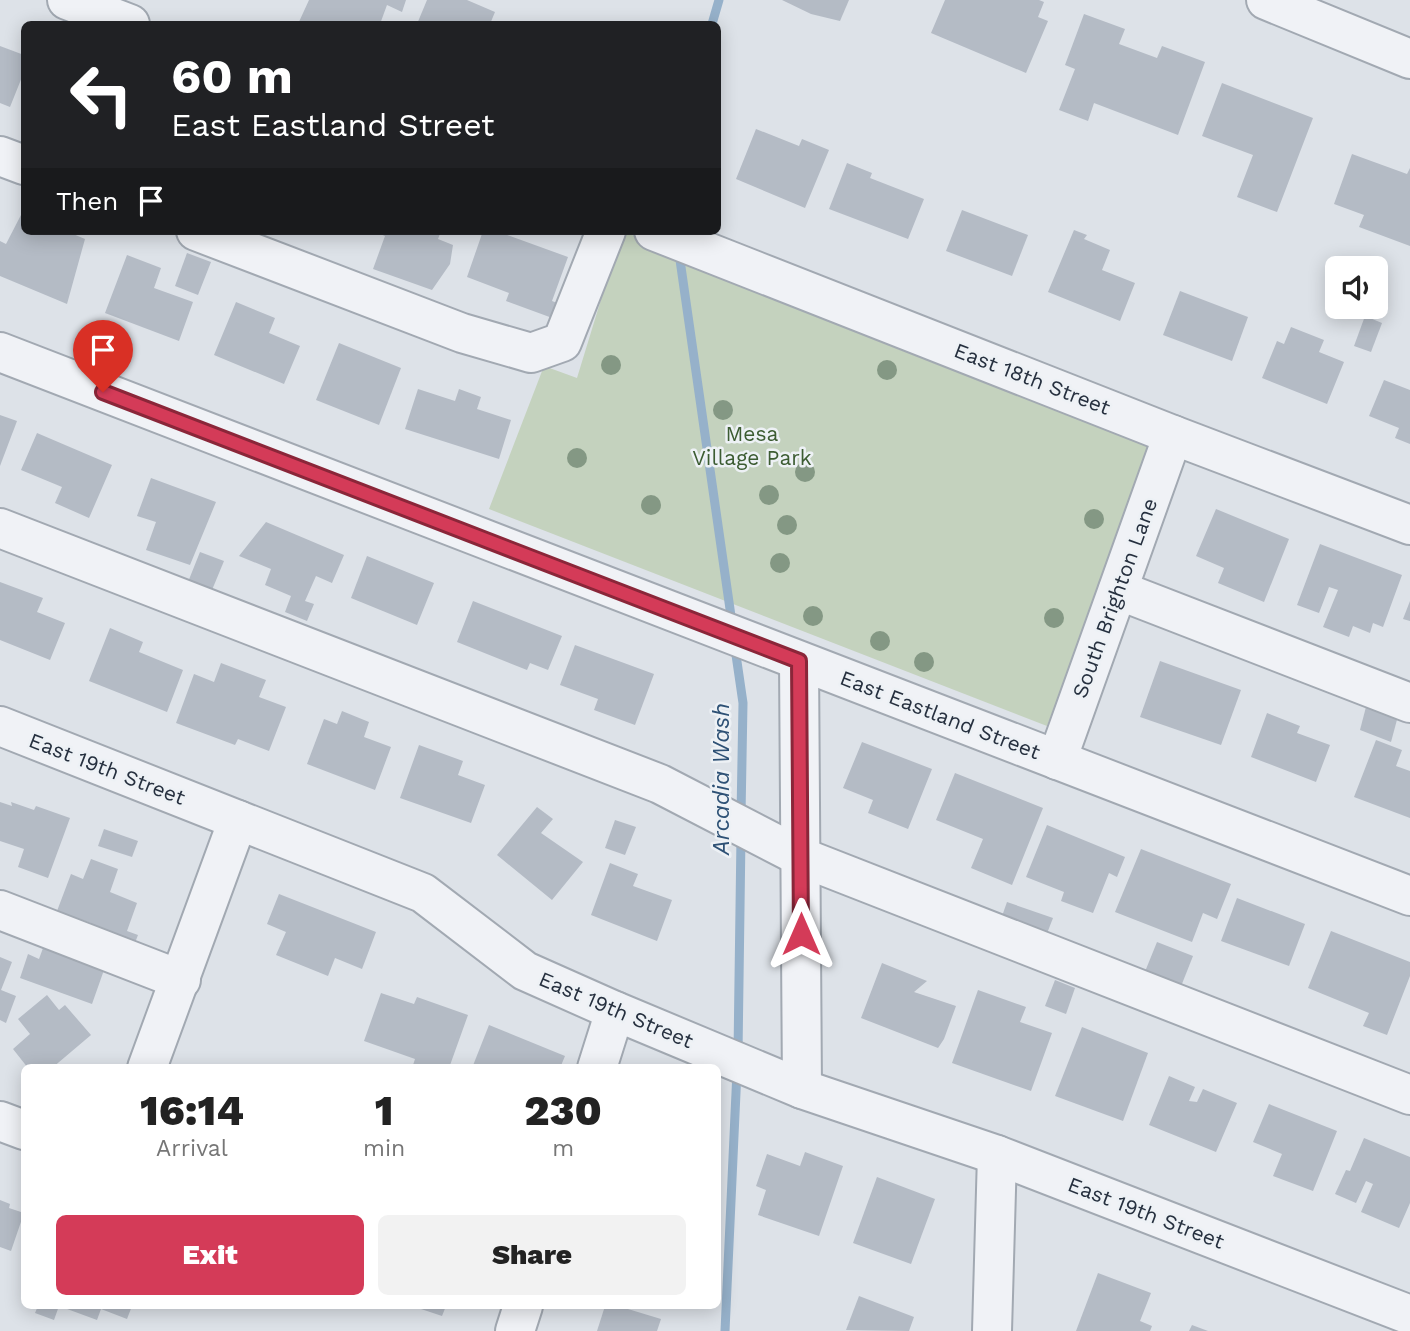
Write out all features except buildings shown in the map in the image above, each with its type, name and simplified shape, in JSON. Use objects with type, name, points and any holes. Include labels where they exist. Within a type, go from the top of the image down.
[{"type":"street","points":[[67,0],[122,21]]},
{"type":"street","points":[[1266,0],[1410,59]]},
{"type":"street","points":[[0,156],[21,164]]},
{"type":"street","points":[[206,235],[463,333],[531,353],[562,342],[604,235]]},
{"type":"street","name":"East 18th Street","points":[[664,235],[1410,525]]},
{"type":"street","name":"East Eastland Street","points":[[0,352],[1410,896]]},
{"type":"street","name":"South Brighton Lane","points":[[1057,760],[1173,435]]},
{"type":"street","points":[[0,528],[660,784],[801,857],[1410,1095]]},
{"type":"street","points":[[1118,590],[1410,703]]},
{"type":"street","points":[[799,661],[802,1089]]},
{"type":"street","name":"East 19th Street","points":[[0,726],[423,893],[525,971],[615,1011],[802,1089],[998,1155],[1410,1315]]},
{"type":"street","points":[[149,1064],[238,820]]},
{"type":"street","points":[[0,910],[181,980]]},
{"type":"street","points":[[598,1064],[615,1011]]},
{"type":"street","points":[[0,1121],[21,1129]]},
{"type":"street","points":[[992,1331],[998,1155]]},
{"type":"street","points":[[515,1331],[522,1309]]},
{"type":"green space","name":"Mesa Village Park","points":[[621,235],[632,235],[1159,440],[1047,726],[489,509],[544,366],[577,378]]},
{"type":"waterway","name":"Arcadia Wash","points":[[713,21],[719,0]]},
{"type":"waterway","name":"Arcadia Wash","points":[[679,253],[732,623]]},
{"type":"waterway","name":"Arcadia Wash","points":[[735,648],[743,703],[741,815]]},
{"type":"waterway","name":"Arcadia Wash","points":[[738,1053],[741,836]]},
{"type":"waterway","name":"Arcadia Wash","points":[[725,1331],[737,1071]]},
{"type":"route","points":[[103,392],[799,661],[801,934]]}]
